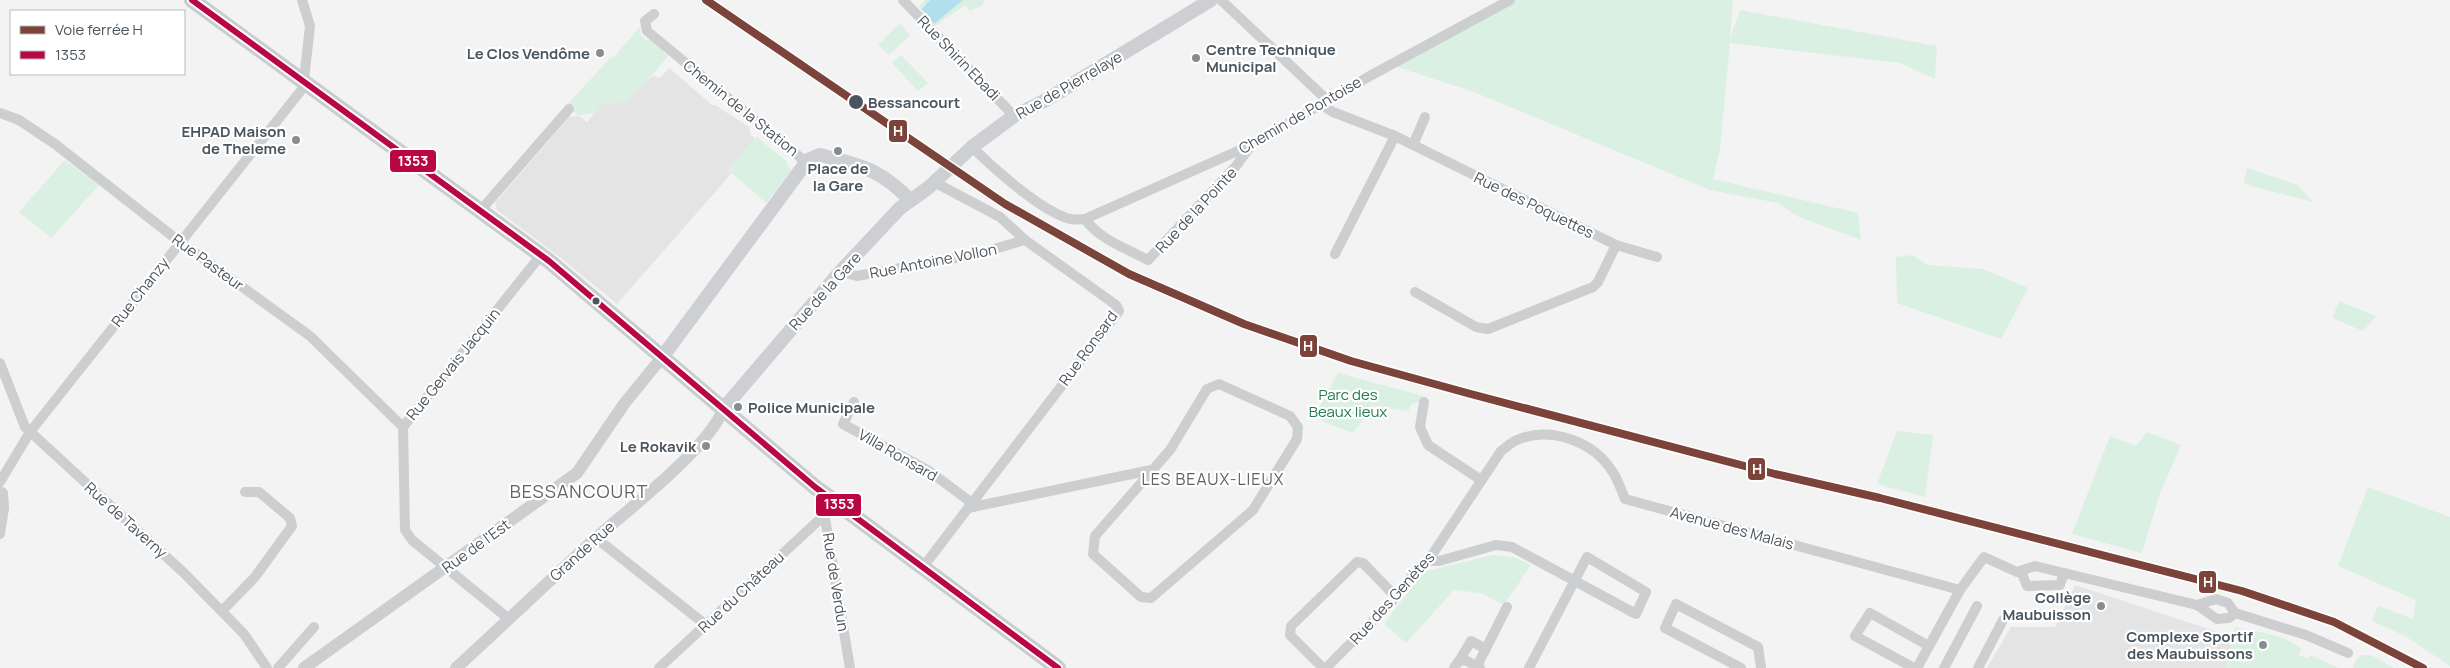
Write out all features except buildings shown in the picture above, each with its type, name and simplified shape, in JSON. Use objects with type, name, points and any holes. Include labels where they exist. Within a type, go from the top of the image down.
[{"type":"main road","points":[[192,0],[304,82],[485,205],[541,255],[829,497],[1058,668]]},
{"type":"main road","name":"Rue de Pierrelaye","points":[[934,182],[972,147],[1014,116],[1046,100],[1211,0]]},
{"type":"main road","points":[[663,356],[804,166],[814,156],[820,155],[872,169],[890,180],[910,200]]},
{"type":"main road","name":"Rue de la Gare","points":[[724,408],[840,272],[910,200],[934,182]]},
{"type":"street","points":[[302,0],[310,26],[304,82]]},
{"type":"street","name":"Rue Shirin Ebadi","points":[[903,0],[1014,116]]},
{"type":"street","name":"Rue des Poquettes","points":[[1221,0],[1333,112],[1395,136],[1616,245],[1657,257]]},
{"type":"street","name":"Chemin de Pontoise","points":[[1086,219],[1251,145],[1324,102],[1510,0]]},
{"type":"street","name":"Chemin de la Station","points":[[654,14],[645,29],[801,158],[804,166]]},
{"type":"street","name":"Rue Chanzy","points":[[0,482],[30,432],[301,91],[304,82]]},
{"type":"street","points":[[485,205],[569,109]]},
{"type":"street","name":"Rue Pasteur","points":[[0,113],[19,120],[56,144],[180,242],[310,336],[403,427]]},
{"type":"street","points":[[1413,145],[1425,117]]},
{"type":"street","points":[[1335,254],[1395,136]]},
{"type":"street","name":"Rue de la Pointe","points":[[1086,219],[1092,229],[1101,236],[1148,260],[1236,166],[1251,145]]},
{"type":"street","points":[[972,147],[994,168],[1053,212],[1071,219],[1086,219]]},
{"type":"street","name":"Rue Ronsard","points":[[923,567],[1119,311],[1116,305],[1026,240],[1000,217],[934,182]]},
{"type":"street","name":"Rue Antoine Vollon","points":[[840,272],[857,276],[977,254],[1026,240]]},
{"type":"street","points":[[1414,292],[1476,327],[1488,329],[1593,287],[1598,282],[1616,245]]},
{"type":"street","name":"Rue Gervais Jacquin","points":[[508,618],[412,540],[405,530],[403,427],[541,255]]},
{"type":"street","name":"Rue de l'Est","points":[[304,668],[444,565],[577,473],[624,404],[663,356]]},
{"type":"street","name":"Rue de Taverny","points":[[0,363],[25,427],[184,573],[244,634],[267,668]]},
{"type":"street","points":[[970,506],[1151,470],[1170,450],[1207,389],[1219,384],[1290,416],[1298,427],[1297,439],[1253,510],[1151,598],[1141,598],[1093,554],[1095,536],[1151,470]]},
{"type":"street","name":"Villa Ronsard","points":[[854,402],[843,424],[929,471],[970,506]]},
{"type":"street","points":[[1424,402],[1420,427],[1428,445],[1481,480]]},
{"type":"street","name":"Grande Rue","points":[[456,668],[596,538],[662,481],[704,438],[724,408]]},
{"type":"street","name":"Avenue des Malais","points":[[1529,437],[1547,435],[1570,439],[1587,446],[1612,470],[1625,499],[1960,590]]},
{"type":"street","name":"Rue des Genètes","points":[[1325,668],[1396,597],[1418,568],[1428,561],[1501,451],[1516,440],[1529,437]]},
{"type":"street","points":[[0,491],[3,492],[4,508],[0,534]]},
{"type":"street","points":[[222,611],[255,577],[292,526],[290,518],[259,492],[244,492]]},
{"type":"street","name":"Rue de Verdun","points":[[829,497],[825,508],[825,518],[850,668]]},
{"type":"street","name":"Rue du Château","points":[[659,668],[818,522],[825,518]]},
{"type":"street","points":[[596,538],[706,625]]},
{"type":"street","points":[[1428,561],[1439,561],[1496,545],[1512,547],[1574,582],[1636,614],[1646,592],[1588,557],[1574,582],[1529,668]]},
{"type":"street","points":[[1929,646],[1870,612],[1855,636],[1915,668],[1929,646],[1960,590],[1984,557],[2017,572],[2035,566],[2197,605],[2216,619],[2229,618],[2235,613]]},
{"type":"street","points":[[1325,668],[1290,635],[1291,626],[1357,562],[1364,563],[1396,597]]},
{"type":"street","points":[[2021,571],[2027,586],[2060,585],[2064,573]]},
{"type":"street","points":[[2197,605],[2216,599],[2228,603],[2235,613],[2306,635],[2348,653]]},
{"type":"street","points":[[1741,668],[1665,628],[1676,604],[1758,647],[1761,668]]},
{"type":"street","points":[[1456,664],[1465,660],[1479,667],[1507,606]]},
{"type":"street","points":[[1944,668],[1977,606]]},
{"type":"street","points":[[1978,668],[2003,620]]},
{"type":"street","points":[[278,668],[314,626]]},
{"type":"street","points":[[1456,664],[1471,641],[1486,649]]},
{"type":"shaded area","points":[[669,68],[712,105],[715,105],[749,127],[750,134],[755,139],[728,170],[731,174],[617,304],[561,258],[497,210],[495,203],[569,117],[579,116],[587,122],[603,103],[625,102],[647,80],[653,76],[660,78]]},
{"type":"shaded area","name":"Collège Maubuisson","points":[[2075,585],[2233,637],[2225,668],[1987,668],[2011,627],[2055,627]]},
{"type":"green space","points":[[925,0],[985,0],[982,6],[970,11],[965,5],[935,26],[919,7]]},
{"type":"green space","points":[[1516,0],[1733,0],[1730,38],[1740,10],[1937,46],[1935,79],[1900,63],[1730,43],[1720,149],[1713,179],[1858,213],[1861,240],[1799,217],[1778,203],[1710,190],[1474,92],[1391,65]]},
{"type":"green space","points":[[900,23],[910,35],[889,55],[878,45]]},
{"type":"green space","points":[[640,27],[641,35],[646,41],[651,39],[668,56],[653,74],[625,102],[603,103],[596,113],[578,115],[566,106],[611,57],[613,58]]},
{"type":"green space","points":[[901,55],[928,83],[918,91],[892,63]]},
{"type":"green space","points":[[757,137],[786,161],[791,171],[766,203],[728,170]]},
{"type":"green space","points":[[65,160],[99,185],[51,238],[19,212]]},
{"type":"green space","points":[[2247,168],[2298,185],[2313,202],[2244,184]]},
{"type":"green space","points":[[1913,255],[1927,265],[1983,269],[2028,288],[2001,339],[1897,303],[1896,257]]},
{"type":"green space","points":[[2339,301],[2376,316],[2363,331],[2332,318]]},
{"type":"green space","name":"Parc des Beaux lieux","points":[[1338,373],[1423,396],[1422,401],[1412,404],[1408,411],[1373,406],[1353,433],[1326,423],[1315,415]]},
{"type":"green space","points":[[1897,431],[1933,435],[1925,497],[1877,484]]},
{"type":"green space","points":[[2147,432],[2181,445],[2159,496],[2142,553],[2072,534],[2110,436],[2136,446]]},
{"type":"green space","points":[[2368,487],[2450,517],[2450,666],[2405,636],[2372,621],[2378,606],[2413,619],[2416,600],[2338,566]]},
{"type":"green space","points":[[1493,555],[1514,557],[1531,565],[1504,605],[1481,593],[1454,590],[1406,643],[1384,624],[1423,572]]},
{"type":"green space","name":"Complexe Sportif des Maubuissons","points":[[2235,627],[2279,637],[2301,649],[2299,656],[2309,658],[2310,655],[2339,668],[2225,668]]},
{"type":"green space","points":[[2363,655],[2371,655],[2394,668],[2353,668],[2357,658]]},
{"type":"water","points":[[930,0],[963,0],[934,24],[922,9]]},
{"type":"rail line","name":"H","points":[[706,0],[1005,204],[1129,274],[1244,324],[1351,361],[1467,393],[1775,474],[1880,498],[2242,591],[2334,622],[2423,668]]},
{"type":"transit line","name":"1353","points":[[192,0],[549,261],[815,487],[1058,668]]},
{"type":"place","name":"Le Clos Vendôme","points":[[600,53]]},
{"type":"place","name":"Centre Technique Municipal","points":[[1196,58]]},
{"type":"place","name":"Bessancourt","points":[[856,102]]},
{"type":"place","name":"EHPAD Maison de Theleme","points":[[296,140]]},
{"type":"place","name":"Place de la Gare","points":[[838,151]]},
{"type":"place","name":"Police Municipale","points":[[738,407]]},
{"type":"place","name":"Le Rokavik","points":[[706,446]]},
{"type":"place","name":"Collège Maubuisson","points":[[2101,606]]},
{"type":"place","name":"Complexe Sportif des Maubuissons","points":[[2263,645]]},
{"type":"district","name":"LES BEAUX-LIEUX","points":[[1213,479]]},
{"type":"district","name":"BESSANCOURT","points":[[579,491]]}]
